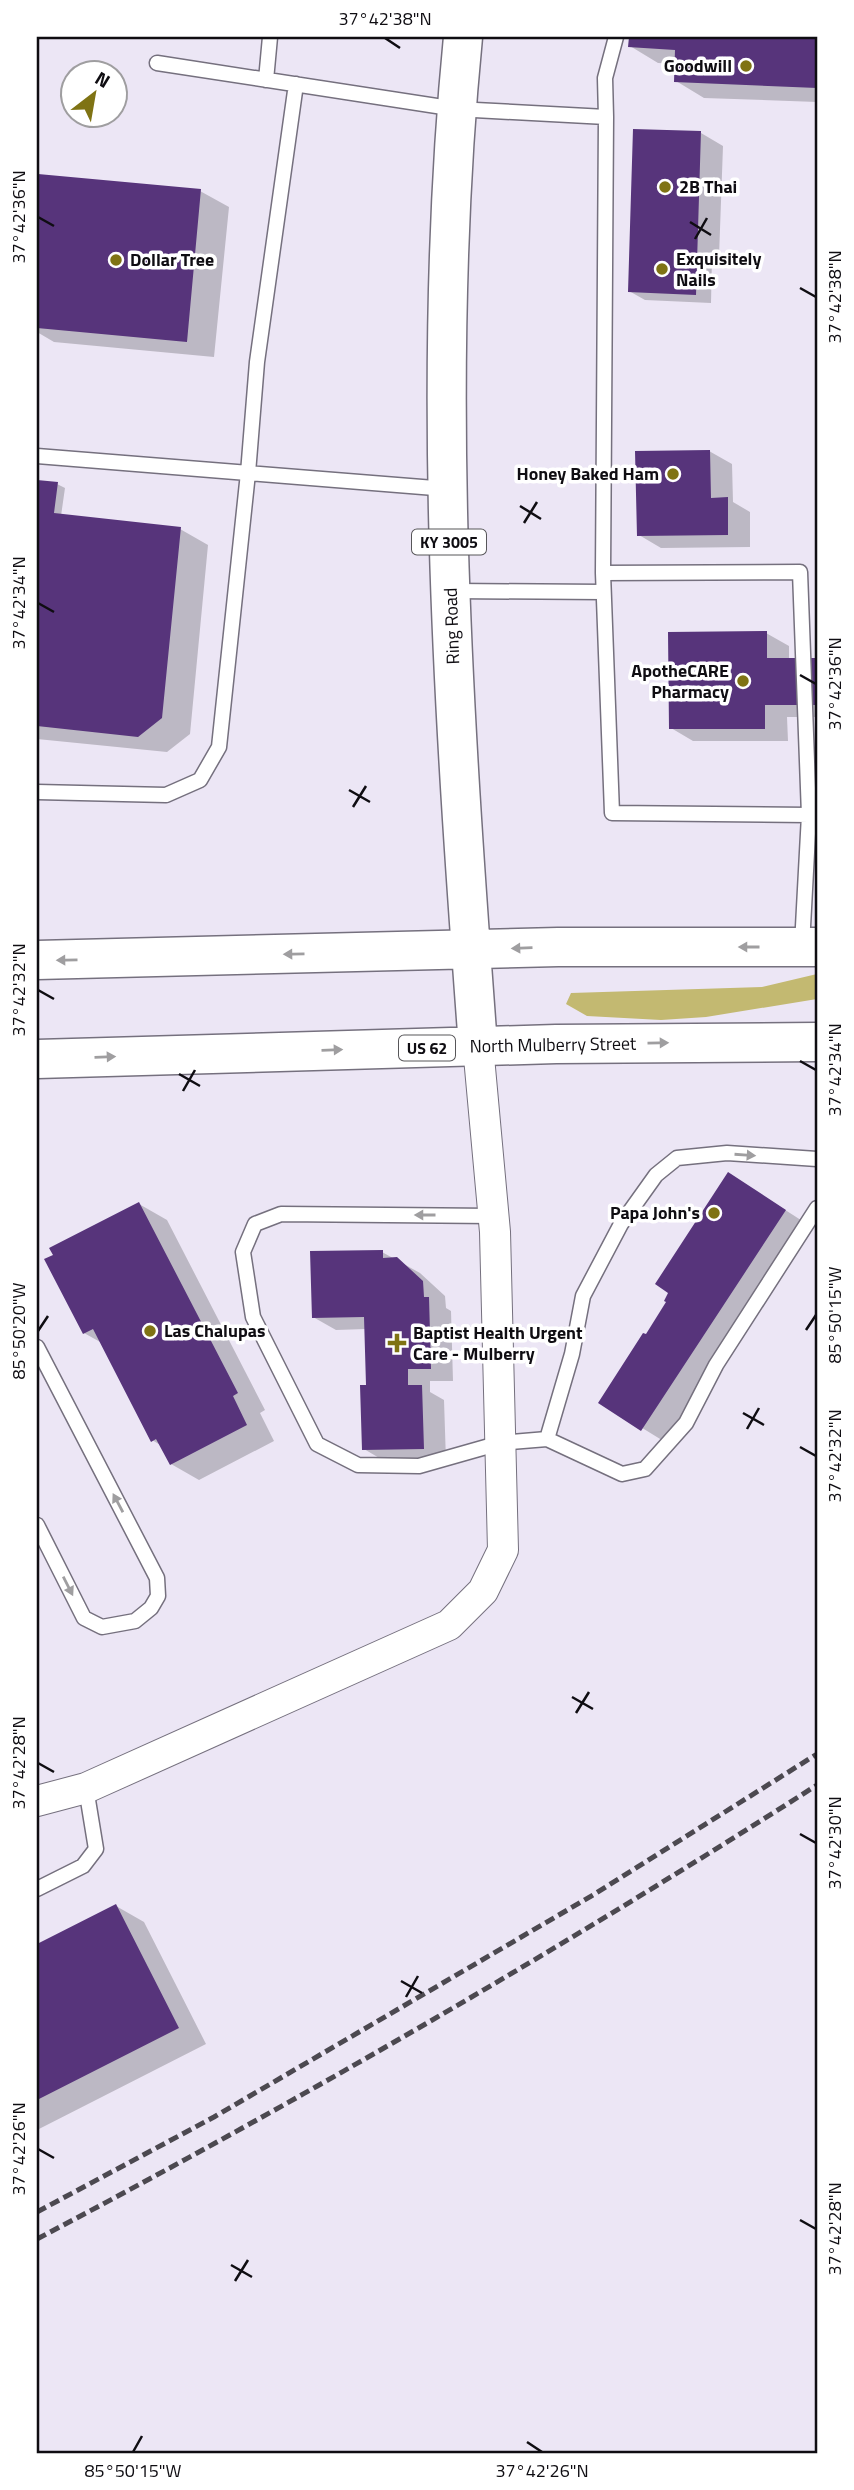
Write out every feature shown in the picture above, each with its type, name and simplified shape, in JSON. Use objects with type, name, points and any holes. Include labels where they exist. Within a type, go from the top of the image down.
[{"type":"main road","name":"Ring Road","points":[[463,37],[449,240],[448,489],[454,694],[478,1046]]},
{"type":"main road","points":[[37,960],[471,950],[810,947]]},
{"type":"main road","name":"North Mulberry Street","points":[[37,1059],[478,1046],[817,1042]]},
{"type":"street","points":[[37,1801],[86,1788],[449,1625],[483,1591],[503,1550],[493,1216],[478,1046]]},
{"type":"lane","points":[[266,79],[270,37]]},
{"type":"lane","points":[[616,37],[606,78],[603,573],[612,813],[809,815]]},
{"type":"lane","points":[[157,63],[456,109],[606,117]]},
{"type":"lane","points":[[37,792],[166,795],[200,780],[219,747],[257,362],[296,84]]},
{"type":"lane","points":[[37,456],[448,489]]},
{"type":"lane","points":[[603,573],[800,572],[809,815],[810,947]]},
{"type":"lane","points":[[451,591],[603,592]]},
{"type":"lane","points":[[547,1439],[572,1354],[583,1296],[621,1224],[656,1175],[677,1158],[727,1153],[817,1159]]},
{"type":"lane","points":[[493,1216],[281,1214],[256,1224],[243,1252],[253,1317],[317,1444],[358,1465],[419,1466],[500,1443],[547,1439],[622,1474],[645,1469],[686,1423],[716,1365],[817,1208]]},
{"type":"lane","points":[[37,1347],[158,1578],[158,1596],[150,1608],[135,1621],[102,1628],[84,1619],[37,1525]]},
{"type":"lane","points":[[37,1889],[83,1866],[96,1849],[86,1788]]},
{"type":"shaded area","points":[[817,974],[817,999],[706,1017],[661,1020],[587,1016],[566,1004],[571,993],[762,987]]},
{"type":"building","name":"Goodwill","points":[[629,37],[817,37],[817,88],[674,82],[675,50],[628,47]]},
{"type":"building","name":"2B Thai","points":[[633,129],[701,131],[696,295],[628,292]]},
{"type":"building","name":"Dollar Tree","points":[[38,174],[201,189],[187,342],[37,328]]},
{"type":"building","name":"Honey Baked Ham","points":[[710,450],[711,498],[728,497],[728,535],[637,536],[635,451]]},
{"type":"building","points":[[37,480],[58,482],[54,513],[181,527],[162,718],[138,737],[37,726]]},
{"type":"building","name":"ApotheCARE Pharmacy","points":[[767,631],[767,658],[817,658],[817,705],[765,705],[765,729],[669,729],[668,632]]},
{"type":"building","points":[[728,1172],[786,1210],[641,1431],[598,1403],[666,1302],[664,1301],[668,1293],[655,1284]]},
{"type":"building","name":"Las Chalupas","points":[[139,1202],[238,1393],[233,1396],[247,1425],[170,1465],[156,1439],[151,1442],[93,1329],[83,1334],[44,1259],[53,1255],[49,1248]]},
{"type":"building","name":"Baptist Health Urgent Care - Mulberry","points":[[383,1250],[383,1258],[397,1257],[423,1281],[424,1297],[429,1297],[431,1369],[408,1369],[408,1385],[422,1385],[424,1449],[362,1450],[360,1385],[366,1385],[364,1317],[312,1318],[310,1251]]},
{"type":"building","points":[[116,1904],[179,2028],[37,2100],[37,1944]]},
{"type":"railway","points":[[37,2212],[214,2117],[593,1895],[817,1754]]},
{"type":"railway","points":[[37,2239],[236,2132],[432,2020],[626,1905],[817,1785]]},
{"type":"place","name":"Goodwill","points":[[746,66]]},
{"type":"place","name":"2B Thai","points":[[665,187]]},
{"type":"place","name":"Dollar Tree","points":[[116,260]]},
{"type":"place","name":"Exquisitely Nails","points":[[662,269]]},
{"type":"place","name":"Honey Baked Ham","points":[[673,474]]},
{"type":"place","name":"ApotheCARE Pharmacy","points":[[743,681]]},
{"type":"place","name":"Papa John's","points":[[714,1213]]},
{"type":"place","name":"Las Chalupas","points":[[150,1331]]},
{"type":"place","name":"Baptist Health Urgent Care - Mulberry","points":[[397,1343]]}]
